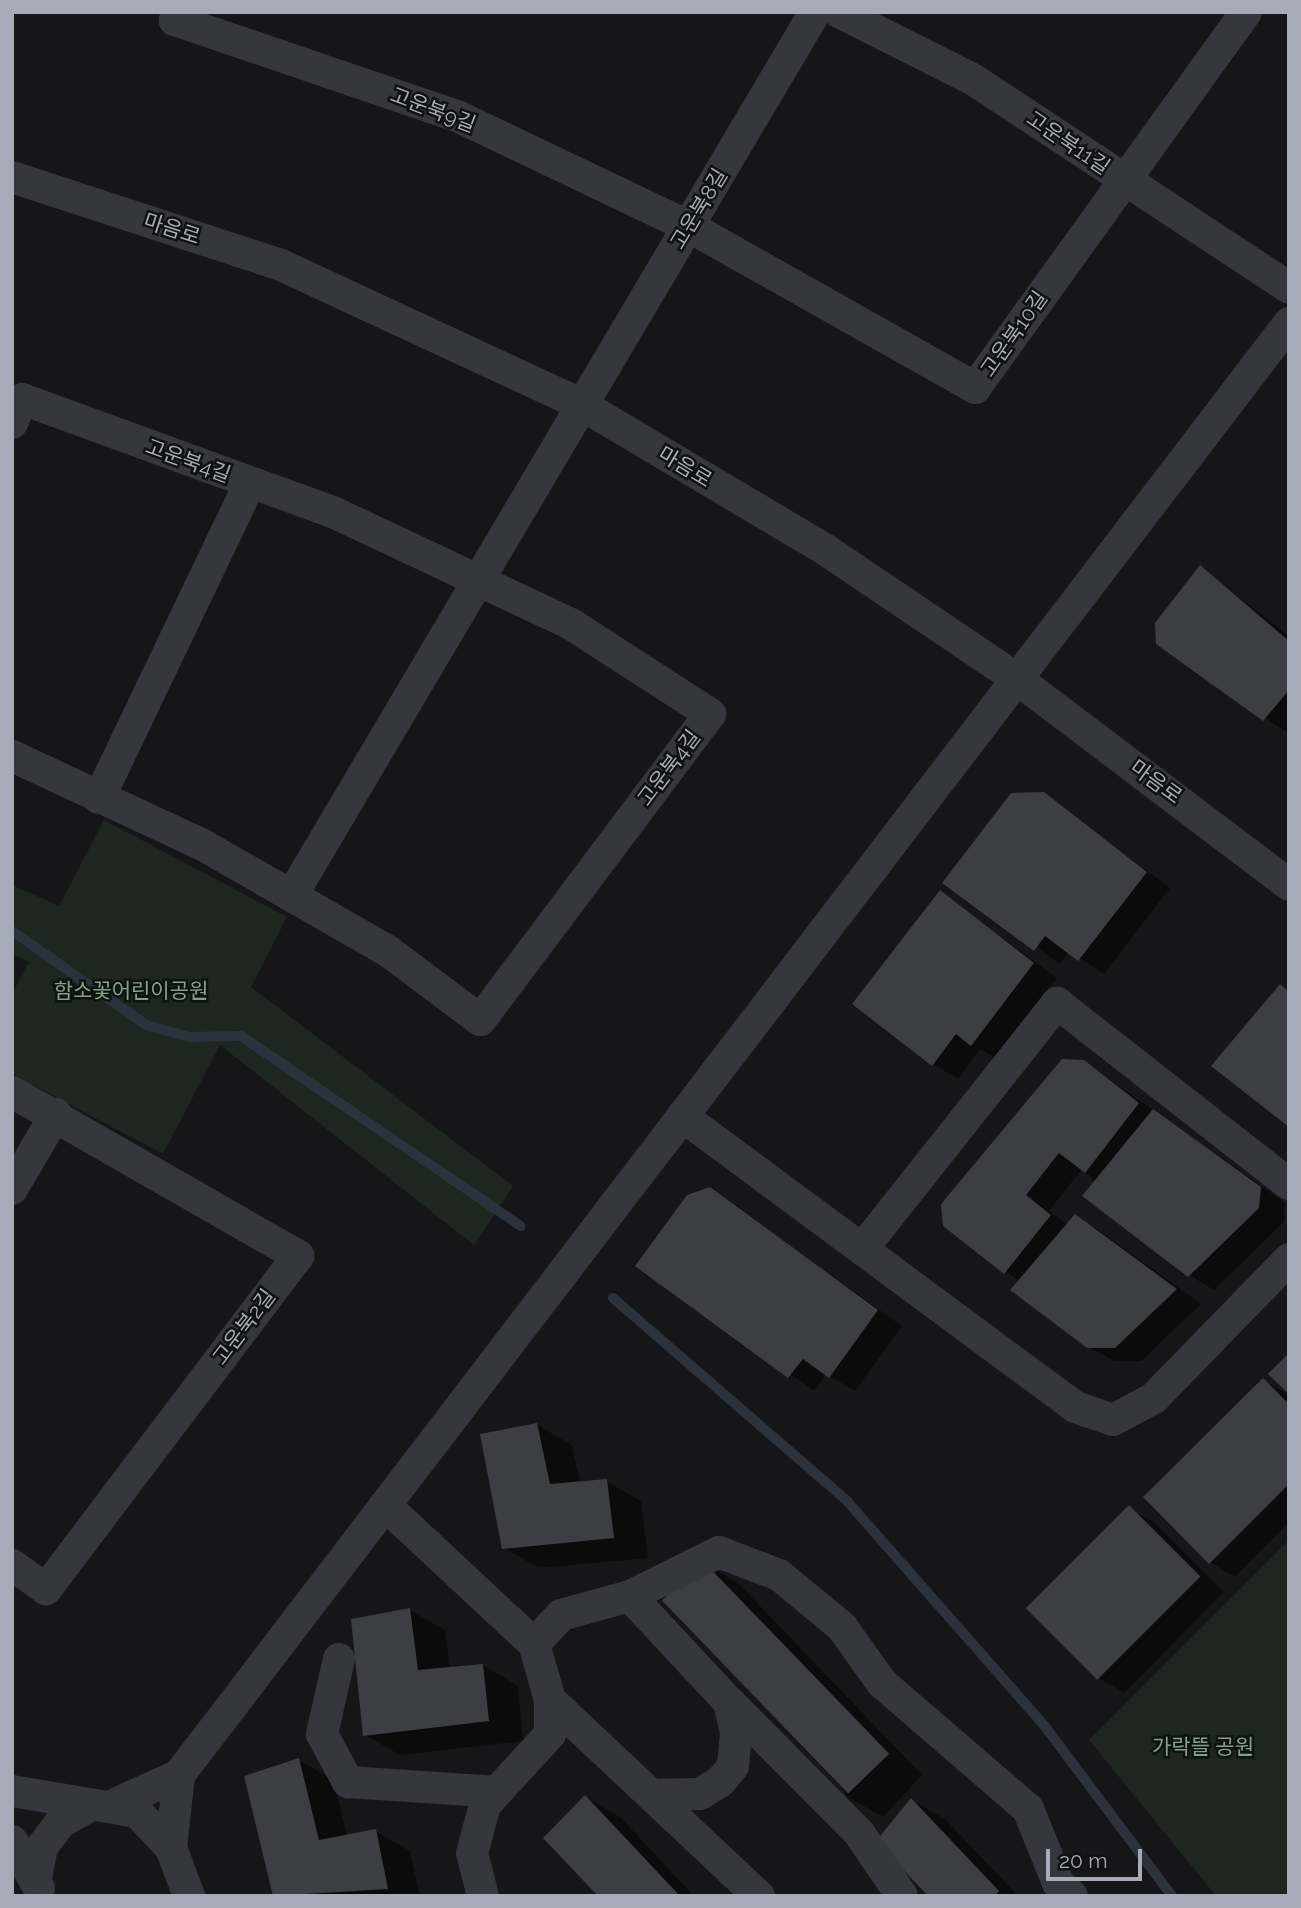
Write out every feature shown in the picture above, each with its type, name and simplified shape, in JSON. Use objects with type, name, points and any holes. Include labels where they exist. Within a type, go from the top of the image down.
[{"type":"street","name":"고운북9길","points":[[178,12],[175,20],[457,116],[688,226]]},
{"type":"street","name":"고운북8길","points":[[292,895],[815,12]]},
{"type":"street","name":"고운북11길","points":[[839,12],[974,80],[1289,288]]},
{"type":"street","name":"고운북10길","points":[[688,226],[975,388],[1123,179],[1246,12]]},
{"type":"street","name":"마음로","points":[[12,177],[281,265],[582,405],[826,551],[1017,679],[1289,885]]},
{"type":"street","points":[[38,1887],[42,1847],[61,1822],[179,1775],[1289,323]]},
{"type":"street","name":"고운북4길","points":[[12,423],[22,399],[250,484],[481,576],[571,624],[710,714],[480,1020],[388,951],[292,895],[12,756]]},
{"type":"street","points":[[99,798],[250,484]]},
{"type":"street","points":[[863,1248],[1057,1003],[1289,1184]]},
{"type":"street","name":"고운북2길","points":[[12,1092],[56,1114],[298,1256],[46,1589],[12,1565]]},
{"type":"street","points":[[12,1189],[56,1114]]},
{"type":"street","points":[[682,1116],[1075,1407],[1113,1420],[1154,1398],[1289,1259]]},
{"type":"street","points":[[385,1505],[534,1644],[550,1700],[550,1734],[485,1805],[472,1853],[483,1896]]},
{"type":"street","points":[[534,1644],[561,1615],[631,1596],[719,1552],[779,1575],[842,1627],[882,1683],[921,1720],[1028,1810],[1061,1891]]},
{"type":"street","points":[[631,1596],[729,1702],[859,1833],[902,1896]]},
{"type":"street","points":[[340,1659],[322,1734],[348,1782],[497,1793]]},
{"type":"street","points":[[550,1700],[759,1896]]},
{"type":"street","points":[[651,1795],[700,1794],[720,1781],[733,1766],[736,1732],[729,1702]]},
{"type":"street","points":[[177,1878],[179,1775]]},
{"type":"street","points":[[12,1791],[137,1812],[177,1878]]},
{"type":"street","points":[[12,1841],[38,1887]]},
{"type":"green space","name":"함소꽃어린이공원","points":[[104,820],[287,917],[251,987],[513,1186],[474,1245],[220,1045],[163,1154],[12,1074],[12,994],[29,962],[12,954],[12,885],[59,906]]},
{"type":"green space","name":"가락뜰 공원","points":[[1289,1540],[1289,1896],[1216,1896],[1089,1740]]},
{"type":"building","points":[[1200,565],[1289,641],[1289,690],[1263,721],[1156,644],[1155,623]]},
{"type":"building","points":[[1044,792],[1147,872],[1078,961],[1045,936],[1034,951],[942,883],[1011,793]]},
{"type":"building","points":[[940,890],[1034,963],[971,1046],[956,1034],[932,1066],[852,1004]]},
{"type":"building","points":[[1280,984],[1289,992],[1289,1127],[1211,1066]]},
{"type":"building","points":[[1062,1059],[1084,1060],[1139,1103],[1085,1173],[1059,1153],[1026,1195],[1051,1215],[1004,1274],[943,1226],[941,1204]]},
{"type":"building","points":[[1153,1109],[1261,1187],[1259,1208],[1188,1277],[1082,1196]]},
{"type":"building","points":[[710,1187],[878,1310],[829,1378],[803,1359],[788,1378],[635,1266],[687,1195]]},
{"type":"building","points":[[1075,1214],[1177,1289],[1115,1348],[1087,1348],[1010,1290]]},
{"type":"building","points":[[1289,1353],[1289,1394],[1268,1374]]},
{"type":"building","points":[[1263,1378],[1289,1404],[1289,1484],[1209,1564],[1143,1497]]},
{"type":"building","points":[[537,1423],[550,1484],[607,1479],[614,1538],[502,1549],[480,1434]]},
{"type":"building","points":[[1129,1505],[1200,1576],[1097,1680],[1026,1608]]},
{"type":"building","points":[[703,1561],[889,1754],[848,1793],[662,1601]]},
{"type":"building","points":[[410,1608],[418,1670],[483,1664],[489,1721],[363,1736],[351,1619]]},
{"type":"building","points":[[299,1758],[319,1840],[376,1829],[388,1889],[273,1896],[244,1776]]},
{"type":"building","points":[[585,1795],[680,1896],[598,1896],[543,1838]]},
{"type":"building","points":[[911,1798],[999,1891],[995,1896],[928,1896],[876,1841]]},
{"type":"waterway","points":[[12,931],[146,1025],[189,1037],[241,1036],[521,1226]]},
{"type":"waterway","points":[[613,1298],[847,1501],[1047,1729],[1172,1896]]}]
